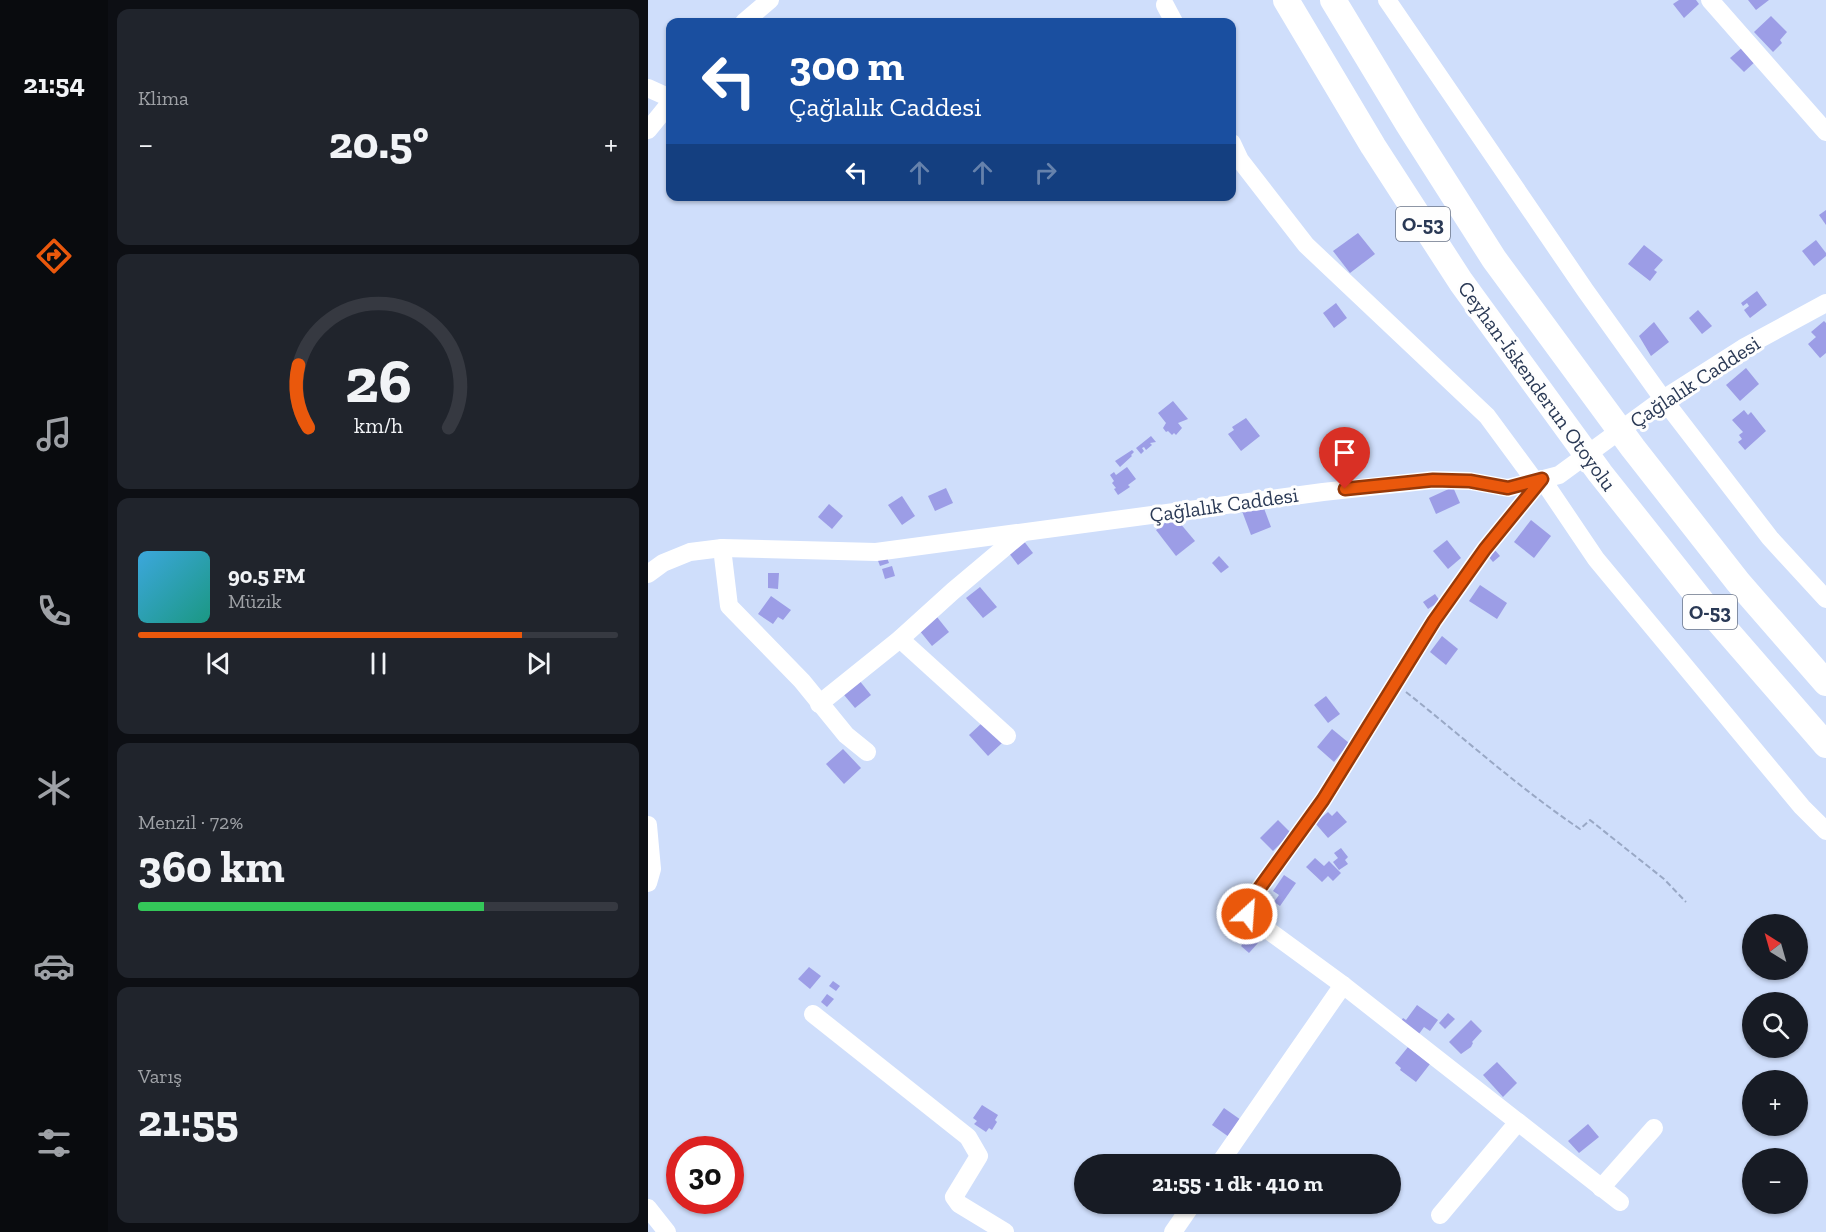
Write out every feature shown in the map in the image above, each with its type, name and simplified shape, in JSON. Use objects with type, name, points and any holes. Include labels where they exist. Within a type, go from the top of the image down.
[{"type":"highway","name":"Ceyhan-İskenderun Otoyolu","points":[[1286,0],[1373,146],[1461,282],[1600,473],[1707,608],[1826,745]]},
{"type":"highway","name":"Ceyhan-İskenderun Otoyolu","points":[[1333,0],[1494,259],[1632,448],[1738,582],[1826,683]]},
{"type":"street","points":[[749,18],[770,0]]},
{"type":"street","points":[[1387,0],[1585,290],[1663,399],[1770,538],[1826,599]]},
{"type":"street","points":[[1710,0],[1826,132]]},
{"type":"street","points":[[1165,5],[1172,18]]},
{"type":"street","points":[[648,88],[666,96]]},
{"type":"street","points":[[648,130],[666,108]]},
{"type":"street","points":[[1236,152],[1240,160],[1306,245],[1487,416],[1539,480],[1596,559],[1803,807],[1826,831]]},
{"type":"street","name":"Çağlalık Caddesi","points":[[648,574],[663,563],[690,552],[723,548],[876,552],[1323,492],[1433,480],[1470,481],[1508,488],[1559,475],[1663,399],[1743,348],[1826,303]]},
{"type":"street","points":[[1539,480],[1485,549],[1434,621],[1323,800],[1246,907],[1247,914],[1254,920],[1342,985],[1620,1202]]},
{"type":"street","points":[[819,704],[900,639],[1022,532]]},
{"type":"street","points":[[723,548],[729,606],[789,667],[846,735],[867,752]]},
{"type":"street","points":[[900,639],[1007,736]]},
{"type":"street","points":[[648,825],[652,869],[648,883]]},
{"type":"street","points":[[1227,1154],[1342,985]]},
{"type":"street","points":[[813,1014],[968,1137],[979,1156],[954,1197],[959,1204],[1005,1232]]},
{"type":"street","points":[[1440,1215],[1518,1122]]},
{"type":"street","points":[[1601,1188],[1654,1128]]},
{"type":"street","points":[[648,1208],[667,1232]]},
{"type":"street","points":[[1173,1232],[1185,1214]]},
{"type":"path","points":[[1395,683],[1559,815],[1580,829],[1590,820],[1598,826],[1664,879],[1686,902]]},
{"type":"building","points":[[1679,0],[1696,0],[1699,4],[1684,18],[1673,4]]},
{"type":"building","points":[[1748,0],[1769,0],[1756,10]]},
{"type":"building","points":[[1771,16],[1787,32],[1780,40],[1782,43],[1773,52],[1754,32]]},
{"type":"building","points":[[1744,46],[1757,60],[1744,72],[1730,58]]},
{"type":"building","points":[[1826,210],[1826,225],[1819,215]]},
{"type":"building","points":[[1358,233],[1375,254],[1350,273],[1333,251]]},
{"type":"building","points":[[1816,240],[1826,256],[1814,266],[1802,251]]},
{"type":"building","points":[[1644,245],[1663,260],[1654,270],[1657,272],[1650,281],[1628,264]]},
{"type":"building","points":[[1757,291],[1767,305],[1750,318],[1744,310],[1749,306],[1747,303],[1743,306],[1741,303]]},
{"type":"building","points":[[1336,303],[1347,318],[1334,328],[1323,313]]},
{"type":"building","points":[[1698,310],[1712,326],[1702,334],[1689,318]]},
{"type":"building","points":[[1824,321],[1826,323],[1826,353],[1820,358],[1808,344],[1816,337],[1811,332]]},
{"type":"building","points":[[1654,322],[1669,342],[1651,356],[1639,336]]},
{"type":"building","points":[[1746,368],[1759,384],[1740,401],[1726,385]]},
{"type":"building","points":[[1173,401],[1188,419],[1178,423],[1182,428],[1176,435],[1166,432],[1163,428],[1166,423],[1158,413]]},
{"type":"building","points":[[1744,410],[1748,415],[1751,412],[1766,431],[1745,450],[1738,442],[1742,439],[1739,435],[1743,432],[1732,420]]},
{"type":"building","points":[[1246,418],[1260,436],[1241,451],[1228,434],[1234,430],[1232,427]]},
{"type":"building","points":[[1151,436],[1156,442],[1150,443],[1152,445],[1146,450],[1142,448],[1144,451],[1141,454],[1136,448]]},
{"type":"building","points":[[1132,450],[1134,452],[1132,456],[1120,467],[1115,461]]},
{"type":"building","points":[[1127,467],[1136,479],[1128,485],[1130,487],[1118,495],[1110,475],[1114,472],[1116,475]]},
{"type":"building","points":[[1453,487],[1460,503],[1436,514],[1429,498]]},
{"type":"building","points":[[946,488],[953,503],[935,511],[928,496]]},
{"type":"building","points":[[902,496],[915,516],[902,525],[888,505]]},
{"type":"building","points":[[1262,503],[1271,527],[1251,535],[1242,511]]},
{"type":"building","points":[[829,504],[843,516],[832,529],[818,517]]},
{"type":"building","points":[[1174,516],[1195,541],[1176,556],[1156,530]]},
{"type":"building","points":[[1531,520],[1551,536],[1534,558],[1514,542]]},
{"type":"building","points":[[1023,540],[1033,553],[1018,565],[1008,552]]},
{"type":"building","points":[[1447,540],[1461,558],[1448,569],[1433,551]]},
{"type":"building","points":[[1494,549],[1500,556],[1493,562],[1487,555]]},
{"type":"building","points":[[886,555],[889,563],[880,566],[877,558]]},
{"type":"building","points":[[1219,556],[1229,567],[1221,573],[1212,563]]},
{"type":"building","points":[[892,566],[895,576],[885,579],[882,569]]},
{"type":"building","points":[[768,573],[779,573],[778,589],[768,588]]},
{"type":"building","points":[[1480,585],[1507,603],[1497,619],[1469,601]]},
{"type":"building","points":[[980,587],[997,607],[983,618],[966,598]]},
{"type":"building","points":[[1435,594],[1440,601],[1428,609],[1423,602]]},
{"type":"building","points":[[771,596],[791,610],[783,620],[778,617],[773,624],[758,614]]},
{"type":"building","points":[[937,617],[949,632],[932,646],[919,630]]},
{"type":"building","points":[[1442,636],[1458,649],[1446,665],[1430,652]]},
{"type":"building","points":[[855,675],[871,695],[855,708],[839,689]]},
{"type":"building","points":[[1326,696],[1340,714],[1328,723],[1314,705]]},
{"type":"building","points":[[983,722],[1002,743],[988,756],[969,735]]},
{"type":"building","points":[[1332,729],[1349,743],[1334,762],[1317,747]]},
{"type":"building","points":[[843,749],[861,768],[844,784],[826,764]]},
{"type":"building","points":[[1337,811],[1347,822],[1328,838],[1315,823],[1328,812],[1332,816]]},
{"type":"building","points":[[1278,820],[1291,833],[1273,851],[1260,838]]},
{"type":"building","points":[[1341,848],[1348,857],[1345,860],[1348,864],[1339,870],[1333,862],[1338,858],[1334,853]]},
{"type":"building","points":[[1315,858],[1324,866],[1329,861],[1341,873],[1333,881],[1328,876],[1322,882],[1306,867]]},
{"type":"building","points":[[1284,875],[1296,883],[1280,906],[1274,902],[1279,895],[1273,891]]},
{"type":"building","points":[[1239,927],[1246,933],[1237,943],[1230,937]]},
{"type":"building","points":[[1258,927],[1266,934],[1249,953],[1241,946]]},
{"type":"building","points":[[809,967],[821,976],[810,989],[798,979]]},
{"type":"building","points":[[833,981],[840,986],[836,991],[829,986]]},
{"type":"building","points":[[827,994],[834,999],[827,1007],[821,1002]]},
{"type":"building","points":[[1417,1005],[1438,1020],[1430,1031],[1424,1027],[1419,1034],[1401,1021],[1403,1018],[1406,1020]]},
{"type":"building","points":[[1448,1013],[1455,1019],[1445,1029],[1439,1023]]},
{"type":"building","points":[[1471,1020],[1482,1031],[1472,1042],[1471,1047],[1461,1054],[1449,1042]]},
{"type":"building","points":[[1408,1047],[1430,1064],[1416,1082],[1400,1070],[1401,1068],[1395,1063]]},
{"type":"building","points":[[1497,1062],[1517,1083],[1503,1097],[1483,1075]]},
{"type":"building","points":[[982,1105],[998,1115],[992,1130],[989,1128],[986,1132],[974,1124],[977,1121],[973,1118]]},
{"type":"building","points":[[1224,1108],[1241,1120],[1229,1137],[1212,1125]]},
{"type":"building","points":[[1588,1124],[1599,1137],[1579,1153],[1568,1141]]},
{"type":"route","points":[[1247,914],[1246,907],[1323,800],[1434,621],[1485,549],[1542,479],[1508,488],[1470,481],[1433,480],[1345,489]]}]
